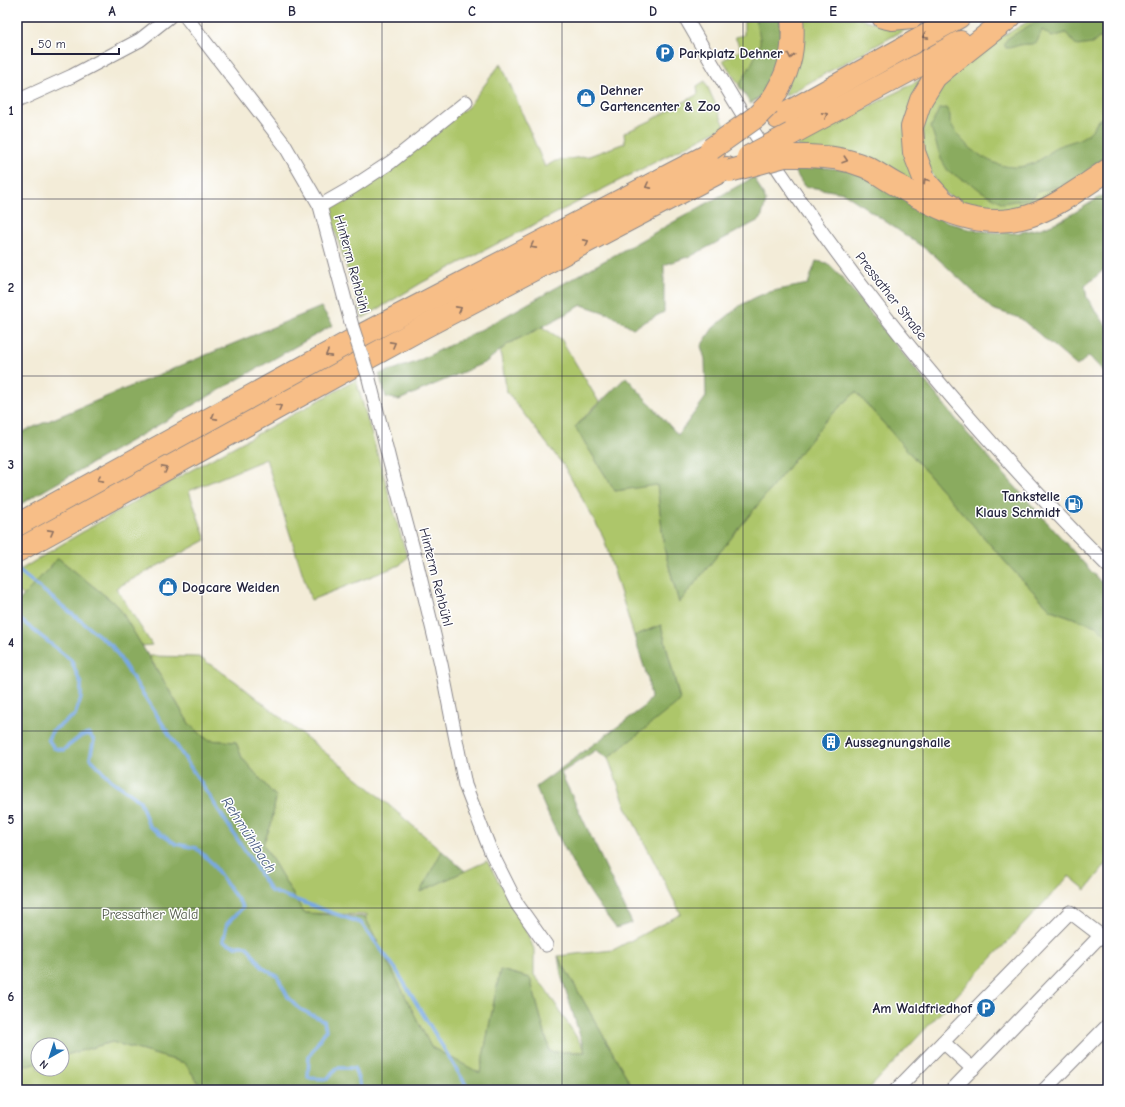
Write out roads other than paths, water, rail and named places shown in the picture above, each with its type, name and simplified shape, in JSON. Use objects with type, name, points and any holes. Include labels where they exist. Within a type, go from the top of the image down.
[{"type":"highway","points":[[779,119],[781,87],[791,58],[793,34],[792,17]]},
{"type":"highway","points":[[883,17],[892,19],[912,17]]},
{"type":"highway","points":[[17,551],[719,163],[779,119],[959,17]]},
{"type":"highway","points":[[719,163],[756,117],[779,119],[929,60],[1001,17]]},
{"type":"highway","points":[[964,217],[943,201],[925,181],[914,152],[912,127],[921,100],[935,77],[1010,17]]},
{"type":"highway","points":[[17,525],[362,335],[682,168],[785,156],[836,157],[866,168],[931,205],[964,217],[988,221],[1009,221],[1030,216],[1061,201],[1108,170]]},
{"type":"street","points":[[17,101],[72,76],[140,40],[169,17]]},
{"type":"street","name":"Hinterm Rehbühl","points":[[186,17],[284,144],[320,206],[352,326],[368,375],[416,560],[441,664],[465,785],[491,852],[517,904],[546,945]]},
{"type":"street","name":"Pressather Straße","points":[[685,17],[760,141],[831,245],[889,321],[994,447],[1108,566]]},
{"type":"street","name":"Hinterm Rehbühl","points":[[320,206],[353,187],[391,162],[466,102]]},
{"type":"street","points":[[896,1090],[1070,912],[1105,938],[952,1090]]},
{"type":"street","points":[[1044,1090],[1108,1025]]},
{"type":"street","points":[[943,1042],[973,1069]]},
{"type":"waterway","name":"Rehmühlbach","points":[[19,571],[112,646],[271,891],[361,923],[395,968],[469,1090]]},
{"type":"waterway","points":[[17,617],[71,660],[81,684],[81,698],[75,715],[52,731],[48,739],[54,748],[63,750],[81,736],[89,734],[94,740],[90,758],[111,780],[140,801],[149,826],[176,844],[196,848],[211,862],[243,907],[227,924],[223,941],[235,946],[247,946],[263,968],[277,976],[288,997],[300,1009],[324,1021],[326,1030],[309,1056],[308,1078],[327,1079],[337,1068],[354,1068],[362,1090]]},
{"type":"place","name":"Parkplatz Dehner","points":[[665,53]]},
{"type":"place","name":"Dehner Gartencenter & Zoo","points":[[586,98]]},
{"type":"place","name":"Tankstelle Klaus Schmidt","points":[[1074,504]]},
{"type":"place","name":"Dogcare Weiden","points":[[168,587]]},
{"type":"place","name":"Aussegnungshalle","points":[[831,742]]},
{"type":"place","name":"Am Waldfriedhof","points":[[986,1008]]},
{"type":"park label","name":"Pressather Wald","points":[[150,914]]}]
